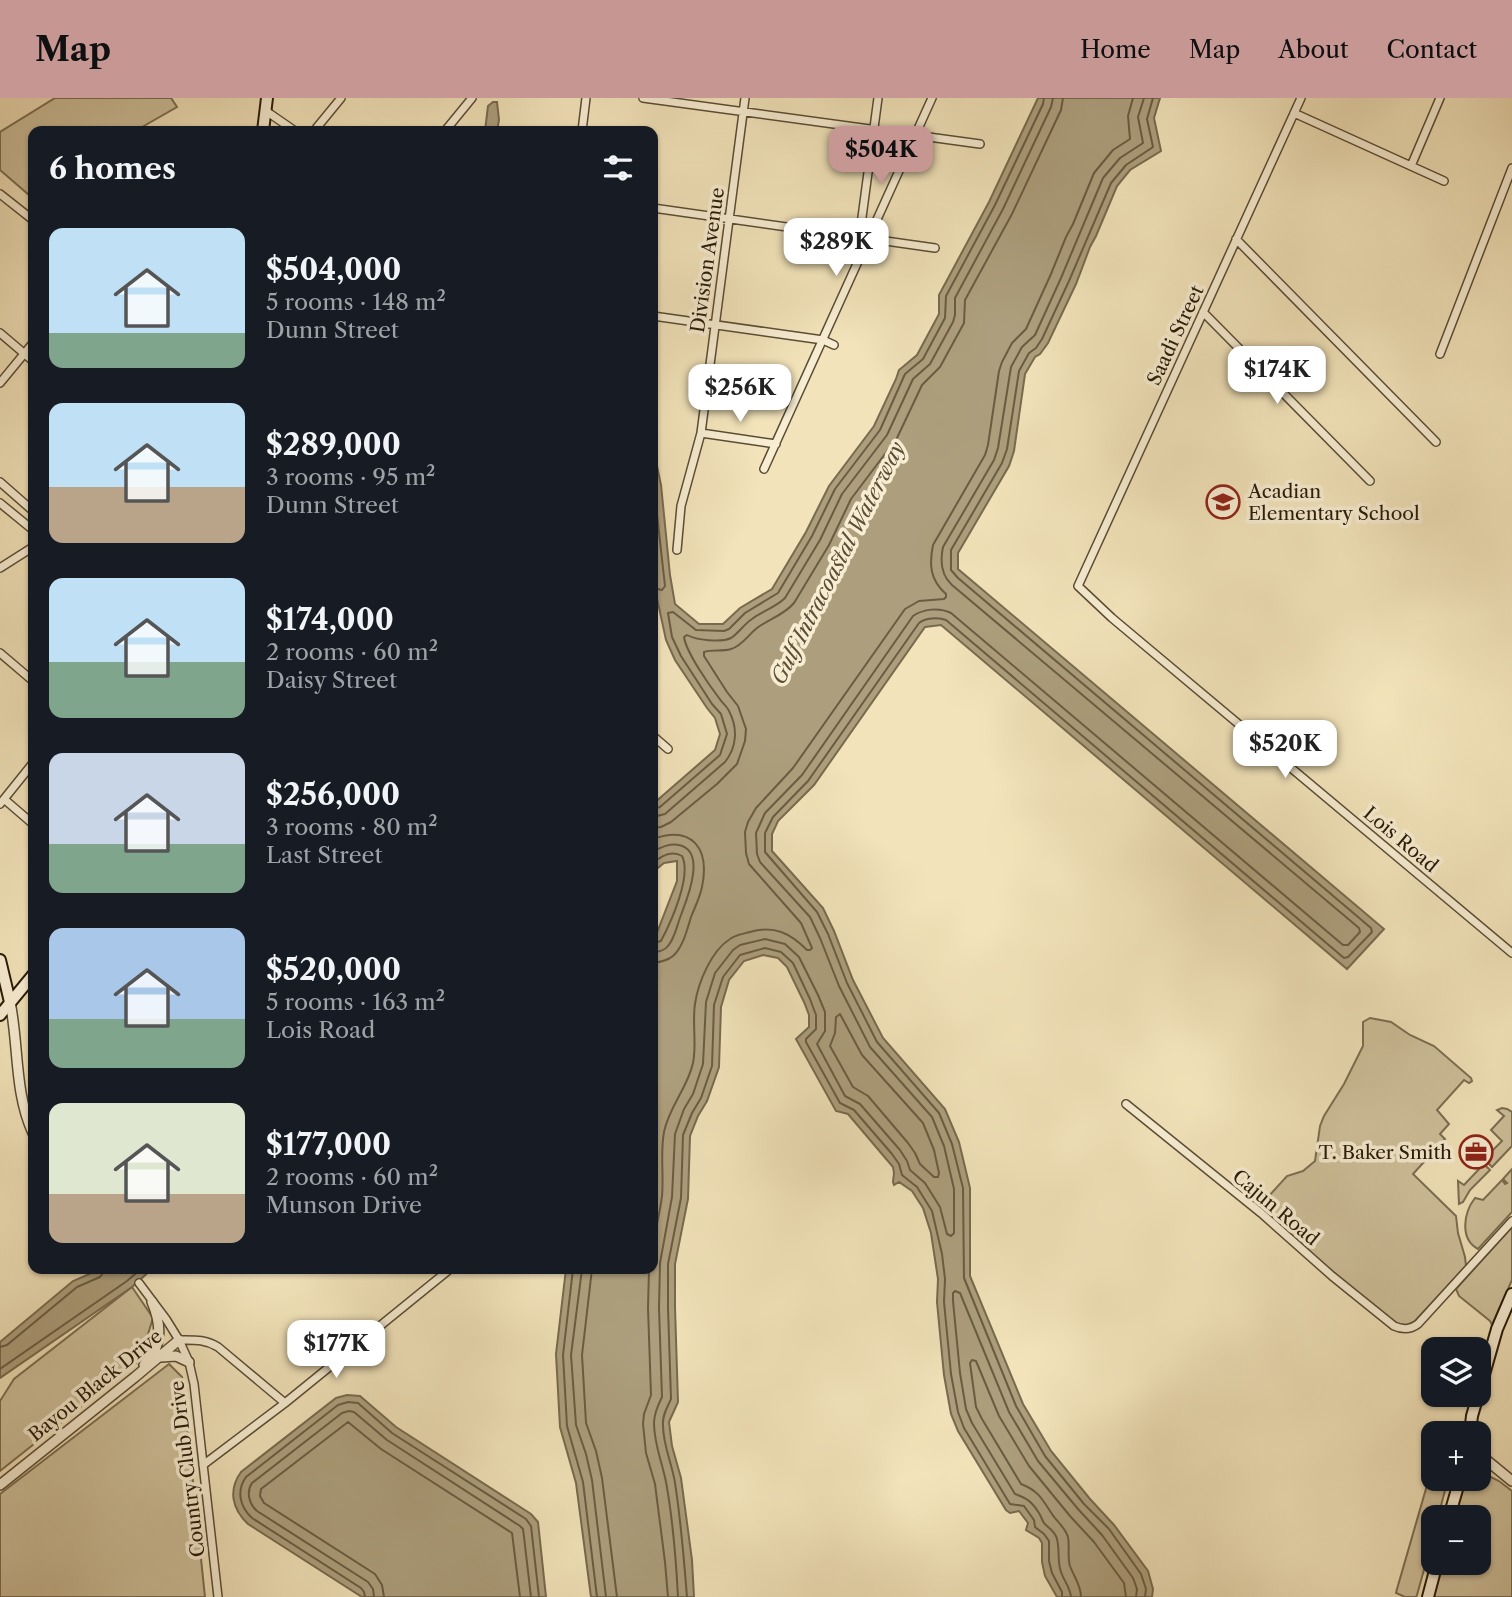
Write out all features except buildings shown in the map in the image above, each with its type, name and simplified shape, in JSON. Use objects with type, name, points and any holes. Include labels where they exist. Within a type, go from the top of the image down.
[{"type":"main road","points":[[264,126],[267,98]]},
{"type":"main road","points":[[0,960],[10,1002]]},
{"type":"main road","points":[[0,1014],[28,982]]},
{"type":"main road","points":[[1491,1349],[1512,1294]]},
{"type":"main road","points":[[1428,1597],[1434,1575]]},
{"type":"street","points":[[318,126],[341,98]]},
{"type":"street","points":[[449,126],[472,98]]},
{"type":"street","points":[[583,126],[586,98]]},
{"type":"street","points":[[643,98],[980,144]]},
{"type":"street","name":"Division Avenue","points":[[677,550],[681,506],[701,433],[746,98]]},
{"type":"street","points":[[855,270],[878,98]]},
{"type":"street","points":[[764,469],[932,98]]},
{"type":"street","name":"Saadi Street","points":[[1078,586],[1301,98]]},
{"type":"street","points":[[1411,166],[1440,98]]},
{"type":"street","points":[[266,111],[288,126]]},
{"type":"street","points":[[1294,113],[1444,181]]},
{"type":"street","points":[[1440,354],[1512,168]]},
{"type":"street","points":[[0,194],[28,216]]},
{"type":"street","points":[[658,209],[935,248]]},
{"type":"street","points":[[1237,239],[1436,442]]},
{"type":"street","points":[[1203,312],[1370,481]]},
{"type":"street","points":[[658,318],[823,340],[834,345]]},
{"type":"street","points":[[0,333],[28,357]]},
{"type":"street","points":[[0,383],[28,350]]},
{"type":"street","points":[[701,433],[776,443]]},
{"type":"street","points":[[0,482],[28,507]]},
{"type":"street","points":[[0,503],[28,526]]},
{"type":"street","points":[[0,568],[28,550]]},
{"type":"street","name":"Lois Road","points":[[1078,586],[1122,627],[1512,953]]},
{"type":"street","points":[[0,653],[28,677]]},
{"type":"street","points":[[658,740],[668,749]]},
{"type":"street","points":[[28,769],[2,802],[28,820]]},
{"type":"street","points":[[10,1002],[19,1079],[28,1120]]},
{"type":"street","name":"Cajun Road","points":[[1126,1104],[1261,1213],[1332,1276],[1394,1326],[1406,1330],[1418,1324],[1512,1221]]},
{"type":"street","points":[[203,1465],[285,1403],[444,1274]]},
{"type":"street","name":"Country Club Drive","points":[[138,1283],[166,1319],[189,1362],[194,1384],[218,1597]]},
{"type":"street","points":[[135,1377],[157,1342],[158,1321],[152,1302]]},
{"type":"street","points":[[178,1340],[210,1342],[285,1403]]},
{"type":"street","name":"Bayou Black Drive","points":[[0,1485],[178,1340]]},
{"type":"street","points":[[159,1357],[176,1356],[189,1362]]},
{"type":"street","points":[[1491,1464],[1512,1481]]},
{"type":"shaded area","points":[[55,98],[171,98],[177,107],[144,126],[28,126],[28,194],[0,170],[0,132]]},
{"type":"shaded area","points":[[1370,1018],[1391,1022],[1434,1046],[1472,1081],[1469,1083],[1464,1080],[1437,1110],[1449,1124],[1440,1134],[1445,1139],[1413,1174],[1456,1216],[1466,1266],[1414,1322],[1406,1325],[1393,1323],[1258,1208],[1287,1176],[1303,1171],[1315,1161],[1320,1126],[1363,1046],[1363,1022]]},
{"type":"shaded area","points":[[1502,1108],[1512,1112],[1512,1146],[1492,1167],[1484,1159],[1502,1141],[1491,1130],[1504,1116],[1497,1110]]},
{"type":"shaded area","points":[[1485,1165],[1490,1170],[1459,1204],[1458,1181],[1464,1185]]},
{"type":"shaded area","points":[[1512,1169],[1512,1212],[1478,1249],[1472,1245],[1466,1232],[1468,1210],[1475,1198],[1483,1200],[1502,1180],[1507,1183],[1503,1179]]},
{"type":"shaded area","points":[[1512,1227],[1512,1280],[1492,1325],[1459,1296],[1456,1289]]},
{"type":"shaded area","points":[[132,1287],[153,1318],[140,1360],[0,1471],[0,1401],[14,1379]]},
{"type":"shaded area","points":[[169,1364],[182,1377],[205,1597],[0,1597],[0,1494]]},
{"type":"shaded area","points":[[1491,1477],[1512,1491],[1512,1597],[1431,1597],[1438,1575],[1491,1575],[1491,1505],[1458,1505],[1463,1491],[1491,1491]]},
{"type":"shaded area","points":[[1425,1491],[1445,1491],[1441,1505],[1421,1505]]},
{"type":"shaded area","points":[[1421,1506],[1423,1575],[1417,1595],[1405,1597],[1396,1593]]},
{"type":"water","name":"Gulf Intracoastal Waterway","points":[[1038,98],[1160,98],[1154,118],[1161,151],[1130,170],[1117,186],[1048,343],[1025,374],[1014,451],[1009,466],[958,553],[958,569],[1384,929],[1347,969],[941,625],[925,627],[814,785],[778,821],[772,834],[772,851],[823,908],[853,980],[883,1038],[945,1109],[959,1142],[970,1188],[970,1276],[1023,1404],[1051,1451],[1114,1525],[1148,1571],[1153,1589],[1152,1597],[1057,1597],[1045,1576],[1042,1543],[1026,1530],[1028,1523],[1019,1511],[1010,1513],[1006,1510],[958,1431],[951,1414],[944,1375],[937,1302],[938,1279],[931,1233],[923,1208],[912,1191],[899,1182],[894,1185],[893,1167],[848,1114],[836,1111],[796,1039],[809,1027],[809,1015],[804,1002],[787,967],[778,958],[763,955],[744,961],[729,980],[721,1007],[719,1067],[707,1101],[690,1136],[688,1199],[675,1264],[678,1402],[669,1422],[681,1478],[694,1597],[591,1597],[576,1483],[560,1427],[556,1354],[565,1274],[658,1274],[658,930],[677,881],[677,861],[664,863],[658,868],[658,800],[715,750],[720,734],[715,718],[675,660],[666,640],[658,603],[658,471],[675,604],[699,624],[723,624],[740,608],[772,589],[806,532],[829,486],[874,426],[899,370],[917,355],[939,314],[939,295],[989,202]]},
{"type":"water","points":[[497,102],[498,126],[486,126],[488,106]]},
{"type":"water","points":[[89,1274],[146,1274],[132,1287],[0,1378],[0,1342],[73,1281]]},
{"type":"water","points":[[360,1396],[396,1427],[531,1514],[538,1522],[546,1597],[362,1597],[248,1524],[235,1506],[233,1492],[241,1472],[336,1398]]},
{"type":"place","name":"Acadian Elementary School","points":[[1223,502]]},
{"type":"place","name":"T. Baker Smith","points":[[1476,1152]]}]
